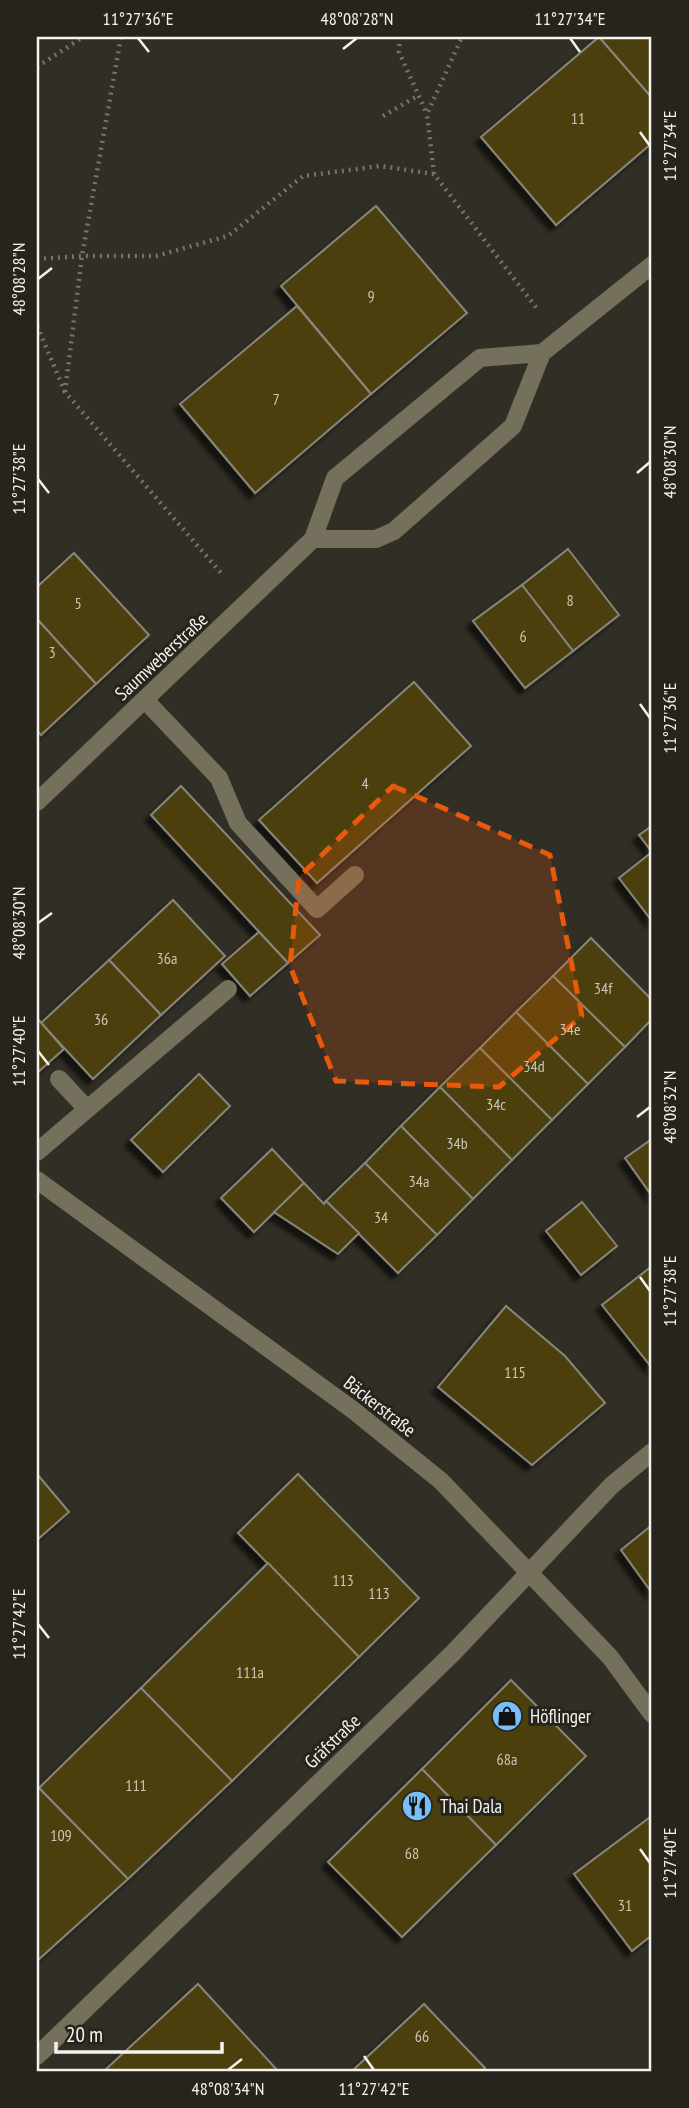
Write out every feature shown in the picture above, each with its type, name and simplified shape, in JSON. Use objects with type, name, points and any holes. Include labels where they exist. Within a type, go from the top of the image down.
[{"type":"street","points":[[313,539],[376,539],[394,531],[513,426],[542,353],[652,265]]},
{"type":"street","name":"Saumweberstraße","points":[[37,802],[313,539],[335,478],[480,358],[542,353]]},
{"type":"street","points":[[145,700],[219,778],[238,823],[317,909],[355,875]]},
{"type":"street","points":[[37,1152],[228,989]]},
{"type":"street","points":[[59,1079],[87,1109]]},
{"type":"street","name":"Bäckerstraße","points":[[37,1180],[353,1410],[441,1481],[610,1657],[652,1714]]},
{"type":"street","name":"Gräfstraße","points":[[37,2056],[453,1653],[612,1485],[652,1452]]},
{"type":"path","points":[[37,66],[83,37]]},
{"type":"path","points":[[65,392],[82,256],[121,37]]},
{"type":"path","points":[[400,37],[399,52],[427,114],[435,174],[560,338]]},
{"type":"path","points":[[427,114],[462,37]]},
{"type":"path","points":[[383,116],[419,95]]},
{"type":"path","points":[[37,258],[156,256],[228,236],[303,176],[380,166],[435,174]]},
{"type":"path","points":[[37,326],[65,392],[247,603]]},
{"type":"highlighted area","points":[[393,786],[550,855],[582,1016],[499,1087],[336,1081],[290,966],[299,877]]},
{"type":"building","points":[[599,37],[652,37],[652,98]]},
{"type":"building","points":[[599,37],[652,98],[652,143],[556,225],[481,137]]},
{"type":"building","points":[[376,206],[467,313],[371,394],[281,286]]},
{"type":"building","points":[[297,306],[371,394],[255,493],[180,404]]},
{"type":"building","points":[[568,549],[619,615],[573,651],[522,585]]},
{"type":"building","points":[[74,553],[149,635],[96,684],[37,619],[37,587]]},
{"type":"building","points":[[522,585],[573,651],[525,688],[473,621]]},
{"type":"building","points":[[37,619],[96,684],[41,735],[37,730]]},
{"type":"building","points":[[414,682],[471,746],[317,883],[259,820]]},
{"type":"building","points":[[181,786],[320,935],[288,963],[151,815]]},
{"type":"building","points":[[652,826],[652,852],[639,835]]},
{"type":"building","points":[[652,852],[652,921],[619,878]]},
{"type":"building","points":[[173,900],[225,956],[161,1015],[109,960]]},
{"type":"building","points":[[259,932],[288,963],[250,996],[222,964]]},
{"type":"building","points":[[591,938],[652,1000],[652,1019],[625,1047],[553,976]]},
{"type":"building","points":[[109,960],[161,1015],[93,1079],[41,1023]]},
{"type":"building","points":[[553,976],[625,1047],[588,1084],[516,1012]]},
{"type":"building","points":[[516,1012],[588,1084],[552,1120],[480,1048]]},
{"type":"building","points":[[37,1018],[64,1049],[37,1073]]},
{"type":"building","points":[[480,1048],[552,1120],[512,1160],[440,1087]]},
{"type":"building","points":[[199,1074],[230,1106],[163,1172],[131,1140]]},
{"type":"building","points":[[440,1087],[512,1160],[473,1199],[401,1126]]},
{"type":"building","points":[[401,1126],[473,1199],[437,1235],[365,1163]]},
{"type":"building","points":[[652,1139],[652,1196],[625,1158]]},
{"type":"building","points":[[272,1149],[304,1183],[254,1232],[221,1198]]},
{"type":"building","points":[[365,1163],[437,1235],[398,1273],[326,1201]]},
{"type":"building","points":[[304,1183],[359,1233],[338,1254],[274,1212]]},
{"type":"building","points":[[582,1202],[617,1246],[581,1275],[546,1231]]},
{"type":"building","points":[[652,1266],[652,1368],[602,1305]]},
{"type":"building","points":[[506,1306],[565,1356],[605,1403],[532,1465],[438,1387]]},
{"type":"building","points":[[37,1474],[69,1512],[37,1540]]},
{"type":"building","points":[[298,1474],[419,1598],[359,1657],[238,1533]]},
{"type":"building","points":[[652,1525],[652,1593],[621,1550]]},
{"type":"building","points":[[268,1563],[359,1657],[232,1781],[141,1688]]},
{"type":"building","points":[[511,1680],[586,1756],[496,1845],[422,1769]]},
{"type":"building","points":[[141,1688],[232,1781],[128,1879],[39,1788]]},
{"type":"building","points":[[422,1769],[496,1845],[402,1937],[328,1862]]},
{"type":"building","points":[[39,1788],[128,1879],[37,1961],[37,1790]]},
{"type":"building","points":[[649,1818],[652,1822],[652,1935],[632,1951],[574,1874]]},
{"type":"building","points":[[198,1984],[278,2071],[104,2071]]},
{"type":"building","points":[[424,2004],[485,2068],[481,2071],[352,2071]]},
{"type":"place","name":"Höflinger","points":[[507,1716]]},
{"type":"place","name":"Thai Dala","points":[[417,1806]]}]
